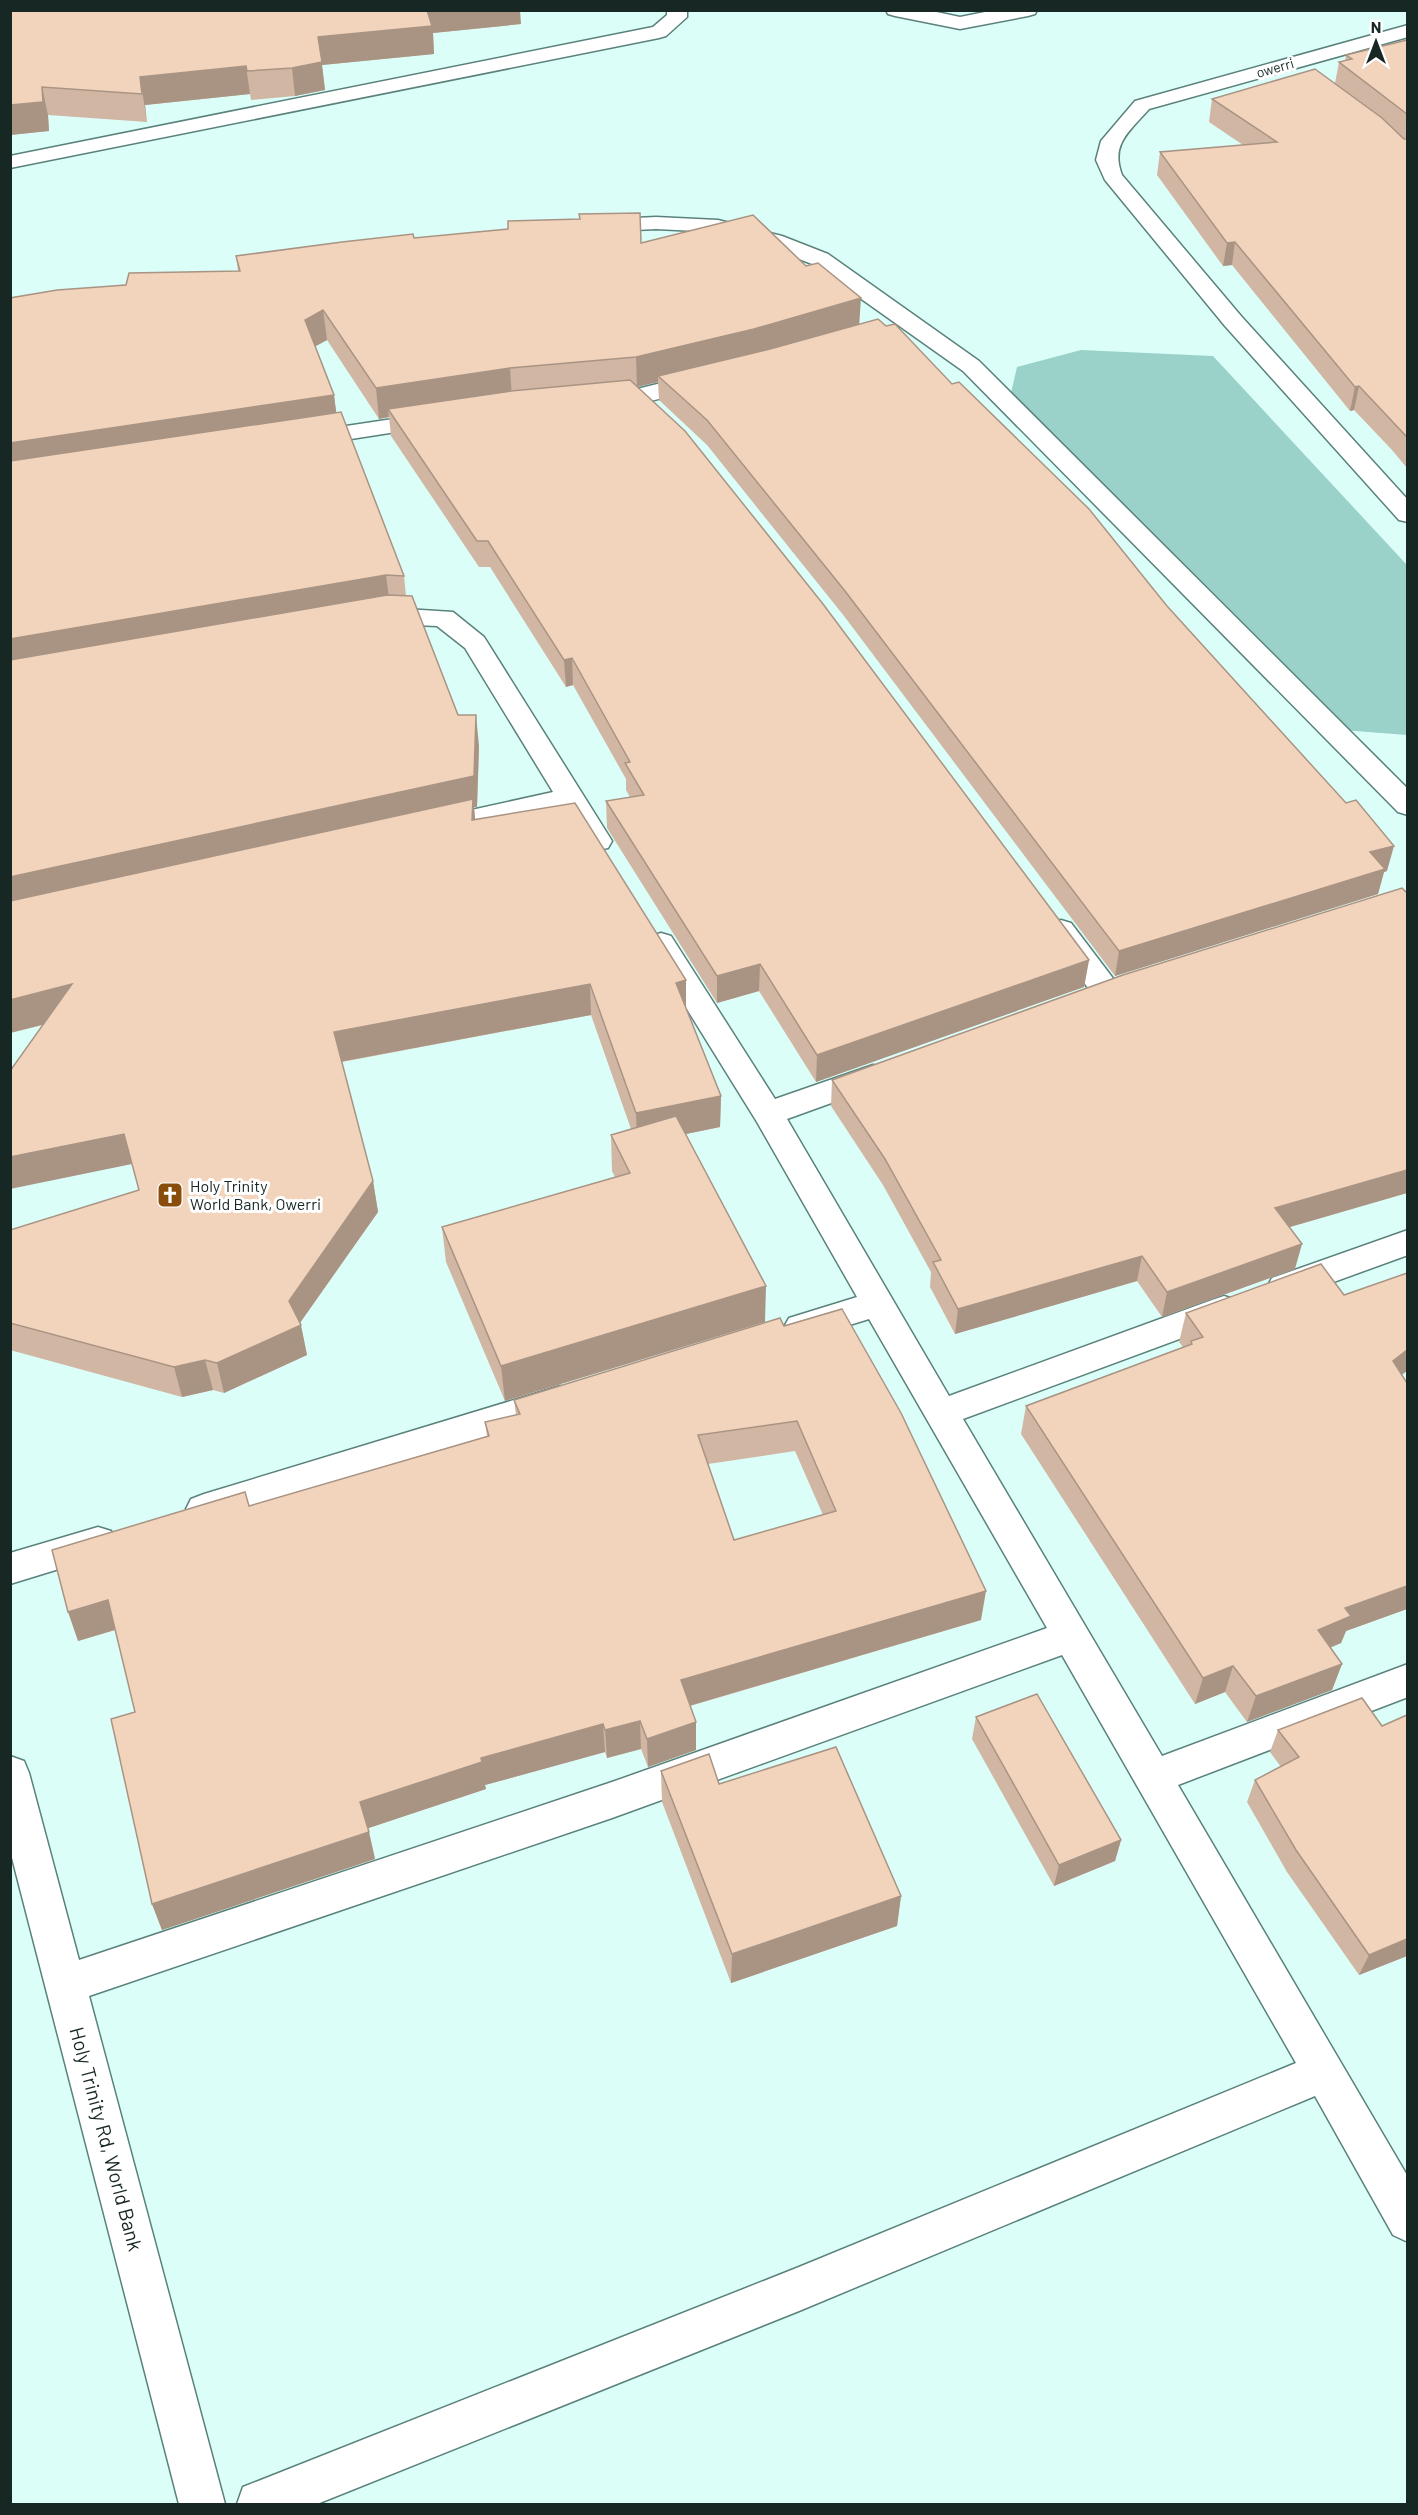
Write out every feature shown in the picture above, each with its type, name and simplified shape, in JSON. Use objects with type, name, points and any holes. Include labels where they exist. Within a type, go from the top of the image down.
[{"type":"street","points":[[10,162],[658,32],[677,18],[677,10]]},
{"type":"street","points":[[895,10],[960,23],[1028,10]]},
{"type":"street","name":"owerri","points":[[1407,31],[1142,105],[1111,141],[1106,160],[1112,176],[1233,321],[1407,515]]},
{"type":"street","points":[[1290,64],[1308,76]]},
{"type":"street","points":[[572,228],[656,223],[718,226],[774,241],[820,259],[913,323],[971,366],[1407,806]]},
{"type":"street","points":[[881,332],[913,323]]},
{"type":"street","points":[[581,400],[637,396],[727,374]]},
{"type":"street","points":[[637,396],[662,419]]},
{"type":"street","points":[[279,444],[454,417]]},
{"type":"street","points":[[344,624],[390,616],[444,618],[475,643],[614,867]]},
{"type":"street","points":[[407,834],[571,797]]},
{"type":"street","points":[[1044,907],[1107,992]]},
{"type":"street","points":[[645,916],[768,1114],[1324,2072],[1407,2220]]},
{"type":"street","points":[[768,1114],[899,1067]]},
{"type":"street","points":[[941,1413],[1407,1242]]},
{"type":"street","points":[[775,1335],[878,1303]]},
{"type":"street","points":[[170,1520],[592,1390]]},
{"type":"street","points":[[10,1569],[125,1534]]},
{"type":"street","points":[[66,1984],[612,1800],[1071,1636]]},
{"type":"street","points":[[1153,1777],[1407,1680]]},
{"type":"street","name":"Holy Trinity Rd, World Bank","points":[[10,1773],[202,2505]]},
{"type":"street","points":[[260,2505],[788,2293],[1324,2072]]},
{"type":"green space","points":[[1081,350],[1213,356],[1407,565],[1407,735],[1342,730],[1011,393],[1017,367]]},
{"type":"building","points":[[10,10],[427,10],[432,26],[318,37],[322,62],[292,68],[247,71],[246,66],[140,77],[142,94],[42,87],[43,102],[10,105]]},
{"type":"building","points":[[1407,40],[1407,114],[1339,62],[1352,59],[1346,55]]},
{"type":"building","points":[[1315,69],[1382,118],[1404,139],[1407,139],[1407,437],[1359,386],[1355,387],[1235,242],[1227,243],[1160,152],[1277,142],[1212,99]]},
{"type":"building","points":[[640,213],[641,243],[753,215],[806,266],[818,263],[861,298],[754,329],[636,357],[510,368],[376,388],[323,310],[305,320],[334,395],[10,443],[10,298],[57,290],[126,285],[129,273],[240,271],[236,256],[413,234],[414,238],[508,229],[508,221],[580,219],[579,214]]},
{"type":"building","points":[[878,319],[886,326],[895,324],[952,384],[959,382],[1089,509],[1167,606],[1346,803],[1356,800],[1394,846],[1370,852],[1385,869],[1119,951],[845,591],[707,420],[658,376],[770,349]]},
{"type":"building","points":[[630,380],[685,431],[823,604],[1089,960],[817,1055],[760,964],[717,976],[606,801],[644,795],[625,763],[630,762],[572,658],[564,660],[488,541],[477,541],[388,409],[511,391]]},
{"type":"building","points":[[341,412],[404,576],[386,575],[10,639],[10,461]]},
{"type":"building","points":[[387,595],[412,596],[458,715],[476,715],[474,776],[10,877],[10,660]]},
{"type":"building","points":[[473,799],[472,820],[575,803],[686,980],[676,983],[721,1096],[636,1113],[590,984],[334,1032],[373,1181],[289,1301],[301,1325],[217,1363],[205,1360],[174,1367],[10,1323],[10,1230],[139,1190],[124,1134],[10,1157],[10,1071],[72,984],[10,1000],[10,901]]},
{"type":"building","points":[[1402,888],[1407,893],[1407,1170],[1275,1208],[1302,1244],[1167,1292],[1142,1256],[958,1309],[933,1262],[941,1260],[885,1159],[832,1080],[1123,975]]},
{"type":"building","points":[[676,1116],[766,1286],[501,1366],[442,1227],[630,1173],[611,1135]]},
{"type":"building","points":[[1321,1264],[1344,1295],[1407,1273],[1407,1350],[1393,1361],[1407,1383],[1407,1586],[1345,1608],[1351,1616],[1318,1630],[1342,1664],[1256,1696],[1233,1666],[1203,1678],[1026,1406],[1192,1344],[1191,1341],[1203,1337],[1186,1313]]},
{"type":"building","points":[[842,1309],[901,1413],[986,1591],[681,1680],[696,1722],[647,1739],[640,1721],[605,1730],[603,1724],[481,1758],[482,1762],[360,1802],[369,1832],[152,1904],[111,1719],[135,1712],[108,1600],[68,1612],[52,1550],[245,1492],[249,1506],[489,1436],[485,1422],[520,1414],[514,1400],[780,1318],[784,1326]],"holes":[[[797,1421],[836,1511],[734,1540],[698,1435]]]},
{"type":"building","points":[[1037,1694],[1121,1840],[1059,1865],[976,1717]]},
{"type":"building","points":[[1362,1698],[1382,1726],[1407,1715],[1407,1939],[1369,1955],[1296,1850],[1255,1780],[1299,1757],[1278,1730]]},
{"type":"building","points":[[836,1747],[901,1896],[732,1954],[661,1771],[709,1754],[719,1784]]},
{"type":"place","name":"Holy Trinity World Bank, Owerri","points":[[170,1195]]}]
